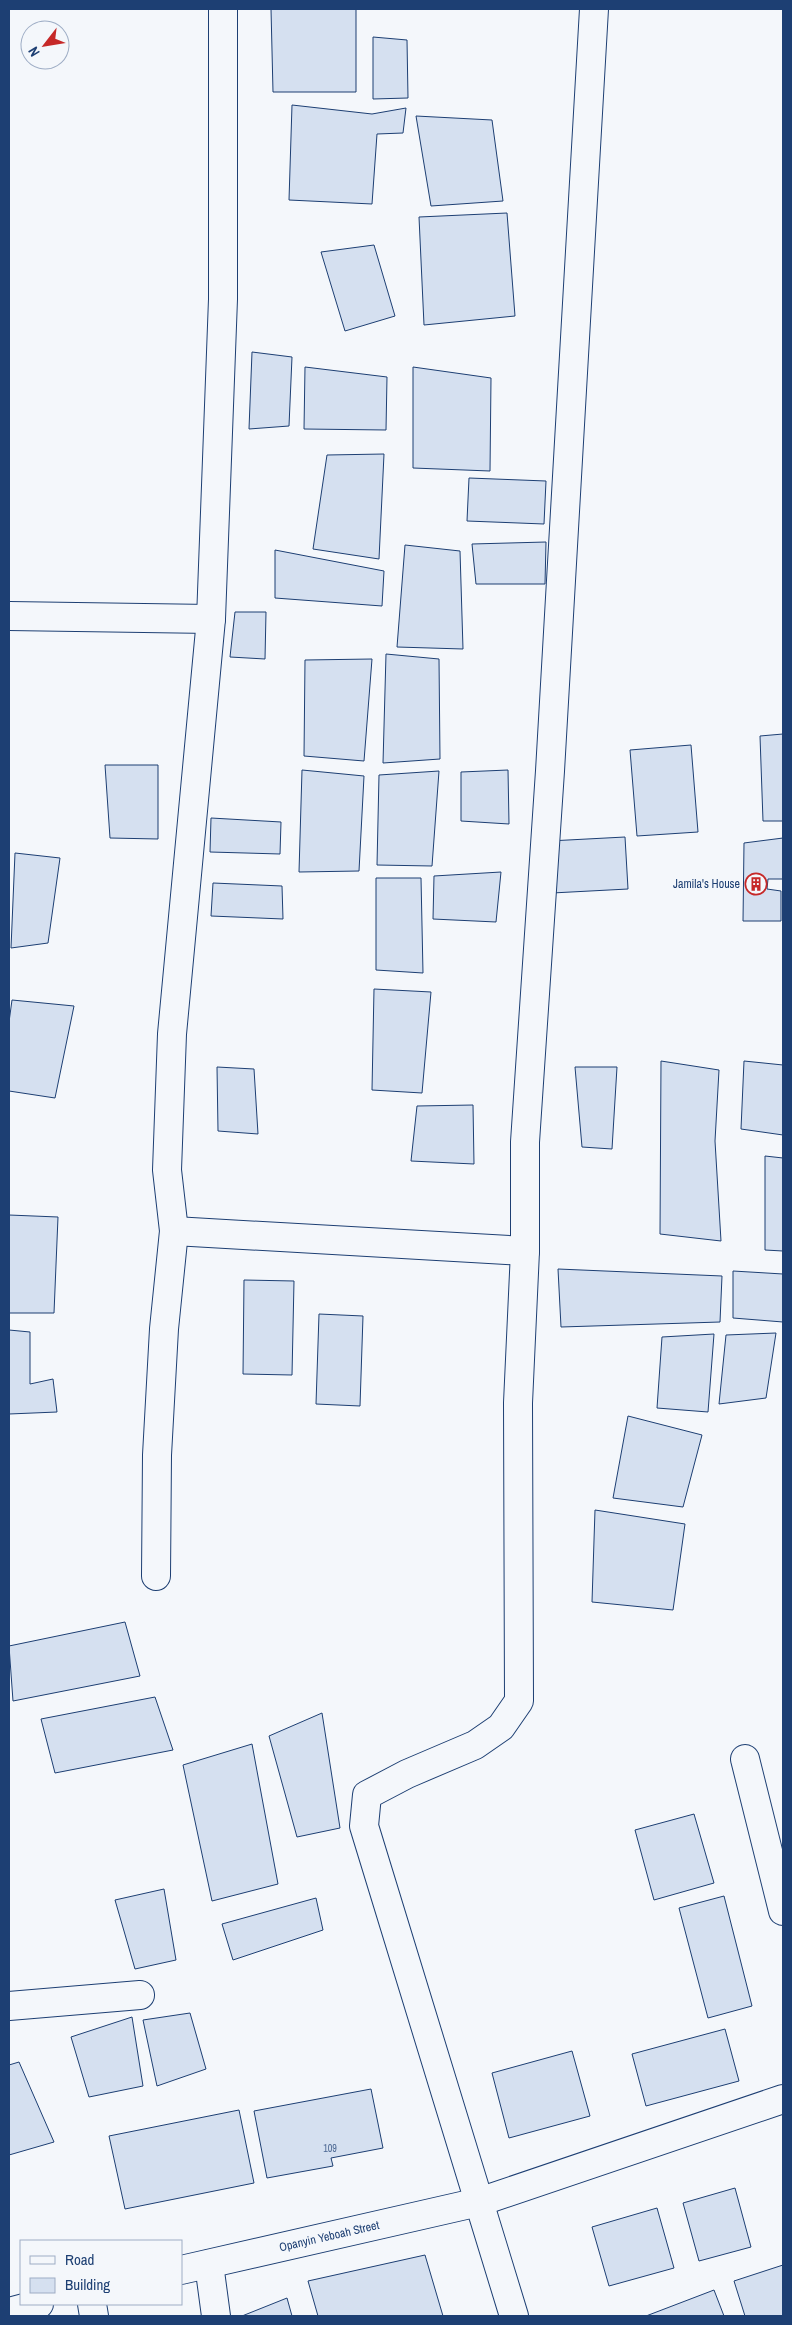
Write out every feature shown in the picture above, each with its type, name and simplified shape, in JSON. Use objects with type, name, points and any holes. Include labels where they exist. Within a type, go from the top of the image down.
[{"type":"street","points":[[156,1576],[157,1455],[164,1329],[174,1230],[168,1170],[172,1034],[211,619],[223,300],[223,9]]},
{"type":"street","points":[[514,2316],[364,1826],[368,1795],[407,1774],[474,1745],[501,1727],[519,1701],[518,1403],[525,1251],[525,1142],[551,741],[594,9]]},
{"type":"street","points":[[9,616],[211,619]]},
{"type":"street","points":[[174,1230],[525,1251]]},
{"type":"street","points":[[745,1759],[783,1911]]},
{"type":"street","points":[[9,2006],[140,1995]]},
{"type":"street","name":"Opanyin Yeboah Street","points":[[182,2270],[479,2202],[783,2099]]},
{"type":"street","points":[[209,2264],[216,2316]]},
{"type":"street","points":[[9,2312],[37,2305]]},
{"type":"building","points":[[271,9],[356,9],[356,92],[273,92]]},
{"type":"building","points":[[373,37],[407,40],[408,98],[373,99]]},
{"type":"building","points":[[292,105],[372,114],[406,108],[403,133],[377,134],[372,204],[289,200]]},
{"type":"building","points":[[416,116],[492,120],[503,201],[431,206]]},
{"type":"building","points":[[507,213],[515,316],[424,325],[419,217]]},
{"type":"building","points":[[374,245],[395,316],[345,331],[321,252]]},
{"type":"building","points":[[252,352],[292,357],[289,426],[249,429]]},
{"type":"building","points":[[305,367],[387,377],[386,430],[304,429]]},
{"type":"building","points":[[413,367],[491,378],[490,471],[413,468]]},
{"type":"building","points":[[384,454],[379,559],[313,549],[327,455]]},
{"type":"building","points":[[469,478],[546,481],[544,524],[467,521]]},
{"type":"building","points":[[546,542],[545,584],[476,584],[472,544]]},
{"type":"building","points":[[405,545],[460,551],[463,649],[397,647]]},
{"type":"building","points":[[275,550],[384,571],[382,606],[275,598]]},
{"type":"building","points":[[235,612],[266,612],[265,659],[230,657]]},
{"type":"building","points":[[386,654],[439,659],[440,759],[383,763]]},
{"type":"building","points":[[372,659],[364,761],[304,756],[305,660]]},
{"type":"building","points":[[783,734],[783,821],[763,821],[760,736]]},
{"type":"building","points":[[691,745],[698,832],[637,836],[630,750]]},
{"type":"building","points":[[105,765],[158,765],[158,839],[110,838]]},
{"type":"building","points":[[302,770],[364,776],[359,871],[299,872]]},
{"type":"building","points":[[508,770],[509,824],[461,821],[461,772]]},
{"type":"building","points":[[439,771],[432,866],[377,865],[379,775]]},
{"type":"building","points":[[211,818],[281,822],[280,854],[210,852]]},
{"type":"building","points":[[625,837],[628,889],[552,893],[549,841]]},
{"type":"building","name":"Jamila's House","points":[[783,838],[783,879],[768,879],[767,889],[781,891],[781,921],[743,921],[744,843]]},
{"type":"building","points":[[15,853],[60,858],[48,943],[11,948]]},
{"type":"building","points":[[501,872],[496,922],[433,919],[434,876]]},
{"type":"building","points":[[376,878],[421,878],[423,973],[376,970]]},
{"type":"building","points":[[213,883],[282,886],[283,919],[211,916]]},
{"type":"building","points":[[374,989],[431,992],[422,1093],[372,1090]]},
{"type":"building","points":[[12,1000],[74,1006],[55,1098],[9,1091],[9,1022]]},
{"type":"building","points":[[661,1061],[719,1070],[715,1141],[721,1241],[660,1234]]},
{"type":"building","points":[[744,1061],[783,1065],[783,1135],[741,1129]]},
{"type":"building","points":[[217,1067],[254,1069],[258,1134],[218,1131]]},
{"type":"building","points":[[575,1067],[617,1067],[612,1149],[582,1147]]},
{"type":"building","points":[[473,1105],[474,1164],[411,1161],[417,1106]]},
{"type":"building","points":[[765,1156],[783,1158],[783,1251],[765,1250]]},
{"type":"building","points":[[9,1215],[58,1217],[54,1313],[9,1313]]},
{"type":"building","points":[[558,1269],[722,1276],[720,1322],[561,1327]]},
{"type":"building","points":[[733,1271],[783,1274],[783,1322],[733,1318]]},
{"type":"building","points":[[244,1280],[294,1281],[292,1375],[243,1374]]},
{"type":"building","points":[[319,1314],[363,1316],[360,1406],[316,1404]]},
{"type":"building","points":[[9,1330],[30,1332],[30,1384],[53,1379],[57,1412],[9,1414]]},
{"type":"building","points":[[776,1333],[766,1398],[719,1404],[726,1335]]},
{"type":"building","points":[[714,1334],[708,1412],[657,1408],[662,1337]]},
{"type":"building","points":[[628,1416],[702,1435],[683,1507],[613,1498]]},
{"type":"building","points":[[595,1510],[685,1524],[673,1610],[592,1602]]},
{"type":"building","points":[[125,1622],[140,1676],[13,1701],[9,1646]]},
{"type":"building","points":[[155,1697],[173,1750],[55,1773],[41,1719]]},
{"type":"building","points":[[322,1713],[340,1828],[297,1837],[269,1736]]},
{"type":"building","points":[[252,1744],[278,1884],[212,1901],[183,1765]]},
{"type":"building","points":[[694,1814],[714,1883],[654,1900],[635,1830]]},
{"type":"building","points":[[164,1889],[176,1960],[135,1969],[115,1900]]},
{"type":"building","points":[[724,1896],[752,2006],[708,2018],[679,1908]]},
{"type":"building","points":[[316,1898],[323,1930],[233,1960],[222,1924]]},
{"type":"building","points":[[190,2013],[206,2069],[157,2086],[143,2020]]},
{"type":"building","points":[[132,2017],[143,2086],[89,2097],[71,2037]]},
{"type":"building","points":[[725,2029],[739,2081],[646,2106],[632,2054]]},
{"type":"building","points":[[572,2051],[590,2116],[509,2138],[492,2073]]},
{"type":"building","points":[[19,2062],[54,2142],[9,2155],[9,2065]]},
{"type":"building","points":[[371,2089],[383,2148],[331,2158],[333,2166],[267,2178],[254,2111]]},
{"type":"building","points":[[239,2110],[254,2183],[125,2209],[109,2136]]},
{"type":"building","points":[[735,2188],[751,2247],[699,2261],[683,2203]]},
{"type":"building","points":[[657,2208],[674,2268],[609,2286],[592,2227]]},
{"type":"building","points":[[425,2255],[443,2316],[318,2316],[308,2281]]},
{"type":"building","points":[[783,2265],[783,2316],[745,2316],[734,2281]]},
{"type":"building","points":[[714,2290],[724,2316],[646,2316]]},
{"type":"building","points":[[287,2298],[292,2316],[242,2316]]},
{"type":"place","name":"Jamila's House","points":[[756,884]]}]
